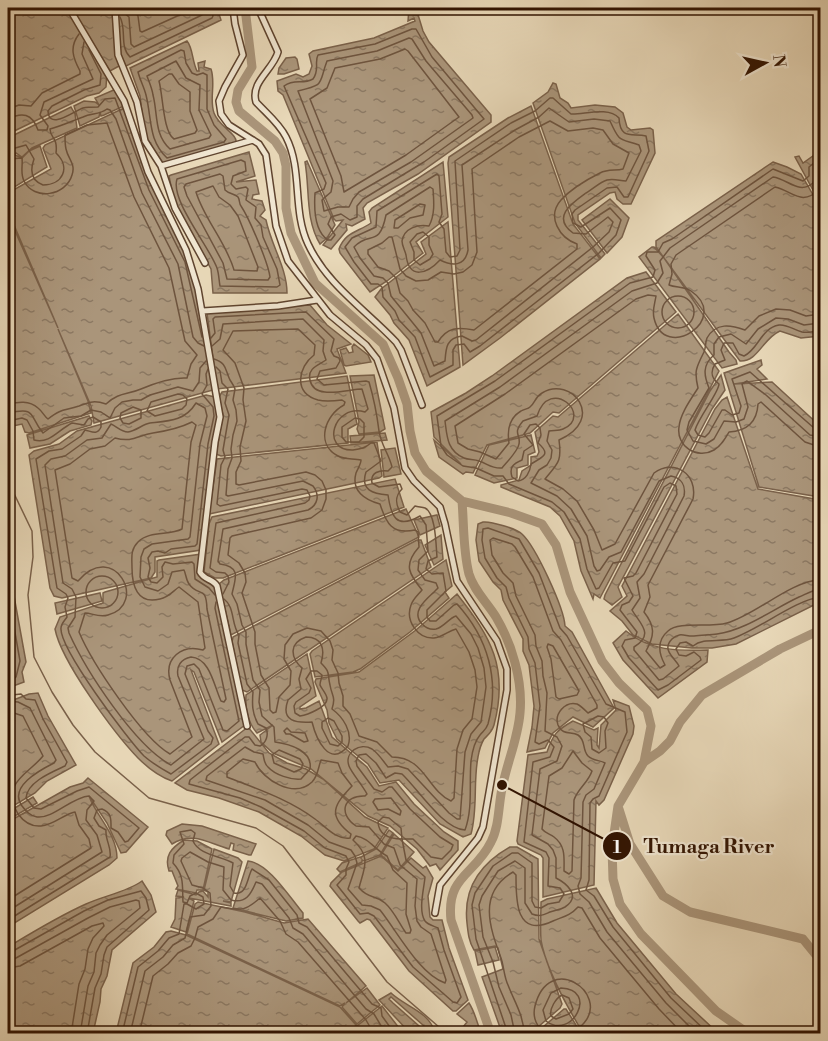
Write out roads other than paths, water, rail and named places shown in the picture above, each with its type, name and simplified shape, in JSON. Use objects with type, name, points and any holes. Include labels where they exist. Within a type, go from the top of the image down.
[{"type":"street","points":[[69,8],[124,101],[148,172],[192,265],[203,311],[220,417],[215,442],[201,572],[204,578],[217,586],[248,726]]},
{"type":"street","points":[[115,8],[118,55],[137,102],[146,141],[161,166],[175,208],[205,263]]},
{"type":"street","points":[[233,8],[243,55],[219,101],[223,120],[263,148],[269,162],[273,215],[284,254],[296,273],[330,315],[373,351],[394,408],[405,468],[414,481],[440,507],[457,581],[464,595],[489,627],[503,655],[507,669],[507,690],[483,827],[478,838],[440,885],[435,913]]},
{"type":"street","points":[[258,8],[278,52],[276,59],[256,87],[255,98],[256,102],[282,130],[292,152],[300,219],[307,242],[326,274],[396,342],[422,405]]},
{"type":"street","points":[[161,166],[253,141]]},
{"type":"street","points":[[203,311],[278,306],[317,300]]},
{"type":"water","points":[[8,8],[68,8],[107,72],[106,87],[99,93],[87,96],[8,134]]},
{"type":"water","points":[[71,8],[113,8],[115,45],[119,66],[110,71]]},
{"type":"water","points":[[116,8],[217,8],[221,20],[126,66],[118,50]]},
{"type":"water","points":[[409,8],[416,8],[429,42],[491,115],[491,122],[418,174],[367,203],[363,208],[365,219],[352,226],[346,224],[347,230],[331,249],[323,245],[343,220],[334,219],[283,95],[278,91],[277,81],[296,74],[303,77],[309,74],[312,66],[309,54],[313,51],[374,38],[415,21],[414,18],[408,21]]},
{"type":"water","points":[[187,41],[197,71],[199,71],[198,63],[205,61],[204,67],[211,69],[214,113],[234,136],[236,143],[164,165],[150,148],[144,130],[140,96],[130,68]]},
{"type":"water","points":[[295,57],[299,69],[278,74],[286,58]]},
{"type":"water","points":[[553,83],[556,84],[560,98],[571,108],[595,105],[615,107],[623,113],[627,127],[631,130],[650,128],[653,130],[655,153],[631,204],[623,204],[617,199],[615,192],[610,193],[578,215],[578,220],[605,254],[601,258],[575,223],[533,103],[548,92]]},
{"type":"water","points":[[116,89],[124,106],[101,116],[100,112],[99,117],[80,126],[74,106],[84,101],[95,102],[99,105],[95,98]]},
{"type":"water","points":[[531,106],[573,224],[600,259],[463,365],[449,157],[508,118]]},
{"type":"water","points":[[71,107],[75,114],[77,128],[32,148],[22,157],[16,153],[8,162],[8,138]]},
{"type":"water","points":[[124,108],[143,159],[190,259],[213,390],[94,423],[91,406],[58,329],[91,413],[29,433],[25,432],[22,424],[8,427],[8,215],[58,328],[8,211],[8,193],[51,169],[43,148],[45,145]]},
{"type":"water","points":[[40,146],[47,167],[8,191],[8,164],[15,155],[22,158],[29,151]]},
{"type":"water","points":[[820,151],[820,203],[795,157],[799,156],[803,163]]},
{"type":"water","points":[[249,152],[255,176],[236,182],[256,180],[259,194],[253,195],[252,199],[262,201],[265,210],[260,216],[266,220],[282,266],[287,293],[213,293],[211,269],[174,201],[169,176]]},
{"type":"water","points":[[307,161],[335,225],[320,244],[310,214],[305,162]]},
{"type":"water","points":[[443,162],[448,217],[416,242],[423,253],[370,292],[340,253],[342,243],[348,236],[371,223],[369,212],[372,208]]},
{"type":"water","points":[[773,162],[801,174],[820,207],[820,336],[801,338],[780,331],[774,334],[751,358],[740,361],[656,247],[656,241]]},
{"type":"water","points":[[610,199],[629,218],[622,237],[607,253],[582,220]]},
{"type":"water","points":[[448,222],[460,367],[427,386],[409,340],[375,297],[381,289],[426,254],[421,242]]},
{"type":"water","points":[[652,247],[664,258],[737,364],[722,368],[639,257]]},
{"type":"water","points":[[646,272],[676,312],[559,413],[553,412],[530,433],[487,445],[473,473],[463,474],[439,457],[434,440],[461,464],[434,437],[431,412],[492,376],[627,278]]},
{"type":"water","points":[[310,305],[327,325],[351,344],[337,349],[346,373],[217,389],[207,313]]},
{"type":"water","points":[[678,314],[719,371],[600,598],[594,594],[593,599],[581,571],[574,541],[560,516],[550,507],[501,487],[501,485],[519,480],[522,471],[531,465],[531,457],[537,456],[539,452],[535,432],[553,416],[558,417]]},
{"type":"water","points":[[354,344],[368,355],[371,362],[344,365],[340,350],[346,348],[349,353],[353,352]]},
{"type":"water","points":[[761,360],[762,365],[757,369],[767,379],[734,384],[772,382],[820,426],[820,497],[759,487],[724,373]]},
{"type":"water","points":[[374,375],[385,429],[380,432],[359,434],[357,429],[359,422],[350,376]]},
{"type":"water","points":[[721,375],[725,390],[712,409],[618,587],[622,597],[612,605],[604,599],[605,595],[710,391]]},
{"type":"water","points":[[347,376],[357,424],[348,429],[348,443],[221,456],[216,454],[223,415],[219,397],[222,392]]},
{"type":"water","points":[[206,395],[215,397],[219,409],[201,550],[155,557],[155,572],[151,578],[62,598],[54,596],[50,588],[29,455],[34,451],[59,444],[77,431]]},
{"type":"water","points":[[727,397],[758,489],[820,500],[820,602],[736,644],[712,648],[692,648],[652,644],[633,635],[610,611],[627,596],[622,586],[715,409]]},
{"type":"water","points":[[89,416],[92,421],[91,425],[70,431],[50,444],[30,448],[27,435]]},
{"type":"water","points":[[385,433],[387,440],[351,443],[350,436]]},
{"type":"water","points":[[531,435],[535,452],[528,455],[528,465],[517,468],[517,478],[494,483],[475,475],[489,445]]},
{"type":"water","points":[[377,442],[382,476],[379,478],[209,514],[217,459]]},
{"type":"water","points":[[395,448],[401,474],[384,477],[381,450]]},
{"type":"water","points":[[395,479],[404,507],[223,578],[215,578],[204,572],[209,524],[212,517]]},
{"type":"water","points":[[406,509],[419,537],[231,635],[219,584],[224,580]]},
{"type":"water","points":[[437,515],[440,526],[420,535],[414,520]]},
{"type":"water","points":[[483,522],[515,530],[528,541],[555,592],[565,626],[572,632],[614,708],[593,727],[573,717],[553,733],[545,748],[527,752],[534,706],[529,665],[523,651],[523,639],[503,600],[501,590],[479,561],[476,540],[478,524]]},
{"type":"water","points":[[441,535],[443,559],[434,565],[425,545]]},
{"type":"water","points":[[417,540],[421,540],[431,567],[247,692],[242,690],[232,642],[233,637]]},
{"type":"water","points":[[202,554],[199,573],[213,583],[217,590],[245,725],[222,742],[194,672],[191,670],[219,744],[172,781],[145,765],[116,732],[67,659],[55,629],[60,617],[103,603],[103,593],[157,577],[157,561]]},
{"type":"water","points":[[446,560],[452,586],[445,592],[449,598],[410,632],[360,669],[315,677],[310,654],[312,651]]},
{"type":"water","points":[[8,563],[26,662],[22,672],[24,682],[8,688]]},
{"type":"water","points":[[100,593],[102,601],[57,614],[55,603]]},
{"type":"water","points":[[457,594],[488,639],[498,670],[499,687],[494,725],[484,739],[478,755],[471,834],[463,837],[440,824],[399,780],[380,783],[368,764],[337,739],[315,682],[316,679],[359,672],[416,630]]},
{"type":"water","points":[[626,631],[635,638],[654,646],[675,650],[708,650],[707,662],[658,698],[623,660],[613,643]]},
{"type":"water","points":[[307,654],[316,696],[300,709],[319,701],[332,737],[367,767],[379,786],[396,782],[414,804],[444,832],[458,841],[458,850],[440,870],[436,864],[430,866],[417,849],[390,826],[368,816],[311,769],[273,753],[261,742],[260,735],[273,725],[257,733],[248,715],[246,695]]},
{"type":"water","points":[[38,693],[48,716],[76,765],[47,781],[35,793],[8,809],[8,702]]},
{"type":"water","points":[[613,700],[629,706],[634,726],[633,734],[604,800],[599,805],[596,801],[594,885],[543,897],[543,858],[518,844],[517,841],[528,755],[547,752],[556,733],[573,721],[594,730],[598,728],[597,745],[599,748],[601,725],[616,710]]},
{"type":"water","points":[[248,727],[269,753],[323,779],[365,817],[388,828],[374,849],[344,861],[325,855],[301,836],[259,812],[187,790],[175,783]]},
{"type":"water","points":[[88,778],[148,827],[126,852],[121,853],[107,823],[89,796],[114,841],[117,858],[8,927],[8,822],[70,787],[83,783]]},
{"type":"water","points":[[33,797],[37,803],[8,820],[8,812]]},
{"type":"water","points":[[182,824],[202,826],[256,844],[249,855],[233,850],[234,844],[231,843],[229,849],[193,838],[179,840],[172,844],[166,835],[167,831]]},
{"type":"water","points":[[389,830],[393,833],[380,855],[362,860],[340,872],[337,869],[342,863],[361,858],[376,849]]},
{"type":"water","points":[[394,834],[414,852],[398,870],[381,855]]},
{"type":"water","points":[[184,840],[197,841],[212,849],[203,890],[197,890],[196,893],[176,889],[178,886],[172,871],[169,871],[168,857],[175,846]]},
{"type":"water","points":[[510,847],[517,847],[538,859],[539,939],[562,1004],[531,1033],[502,1033],[482,977],[503,969],[498,948],[495,946],[474,950],[467,927],[468,899],[476,878],[490,861]]},
{"type":"water","points":[[214,849],[238,858],[242,862],[231,902],[223,901],[231,903],[231,906],[189,898],[194,901],[186,932],[171,927],[175,919],[176,898],[184,897],[176,896],[178,890],[196,895],[203,891],[208,897],[208,892],[204,890]]},
{"type":"water","points":[[381,856],[398,871],[411,858],[423,868],[426,866],[433,878],[428,896],[430,917],[433,920],[442,920],[449,948],[468,1000],[456,1011],[453,1011],[409,971],[370,920],[367,919],[360,923],[330,886],[342,872]]},
{"type":"water","points":[[248,861],[256,863],[271,874],[303,913],[303,918],[286,921],[233,908]]},
{"type":"water","points":[[142,881],[151,895],[156,912],[112,950],[107,976],[101,989],[93,1033],[8,1033],[8,947],[76,909]]},
{"type":"water","points":[[596,888],[617,923],[676,994],[718,1033],[583,1033],[558,988],[544,952],[541,940],[541,902]]},
{"type":"water","points":[[198,902],[284,923],[308,919],[366,986],[346,1003],[367,988],[380,1005],[357,1024],[342,1007],[345,1003],[340,1006],[187,934],[195,904]]},
{"type":"water","points":[[166,932],[186,935],[340,1007],[356,1025],[350,1034],[116,1033],[133,963],[154,947]]},
{"type":"water","points":[[495,947],[499,960],[478,965],[475,951]]},
{"type":"water","points":[[391,993],[422,1014],[435,1032],[432,1033],[391,997],[389,999],[427,1033],[410,1033],[379,1000]]},
{"type":"water","points":[[469,1003],[481,1033],[467,1033],[463,1027],[467,1022],[457,1014]]},
{"type":"water","points":[[382,1006],[403,1033],[352,1033],[357,1026]]},
{"type":"water","points":[[564,1009],[581,1033],[536,1033]]},
{"type":"waterway","points":[[245,8],[252,67],[238,90],[236,102],[239,111],[275,141],[283,153],[286,166],[286,208],[291,233],[315,283],[383,344],[407,404],[415,453],[426,471],[462,501],[511,513],[542,524],[556,545],[570,592],[602,661],[619,683],[647,710],[651,726],[644,762],[618,806],[612,848],[613,879],[620,904],[641,934],[716,1011],[749,1034]]},
{"type":"waterway","points":[[8,481],[32,531],[33,557],[28,595],[34,657],[73,725],[95,752],[149,798],[256,828],[283,846],[387,982],[439,1027],[443,1034]]},
{"type":"waterway","points":[[462,501],[469,574],[507,639],[520,688],[517,731],[503,784],[494,835],[484,853],[457,885],[451,905],[451,920],[491,1034]]},
{"type":"waterway","points":[[644,762],[670,741],[680,722],[702,695],[780,649],[820,630]]},
{"type":"waterway","points":[[619,809],[630,844],[663,896],[690,912],[803,939],[820,960]]},
{"type":"place","name":"Tumaga River","points":[[502,785]]}]
